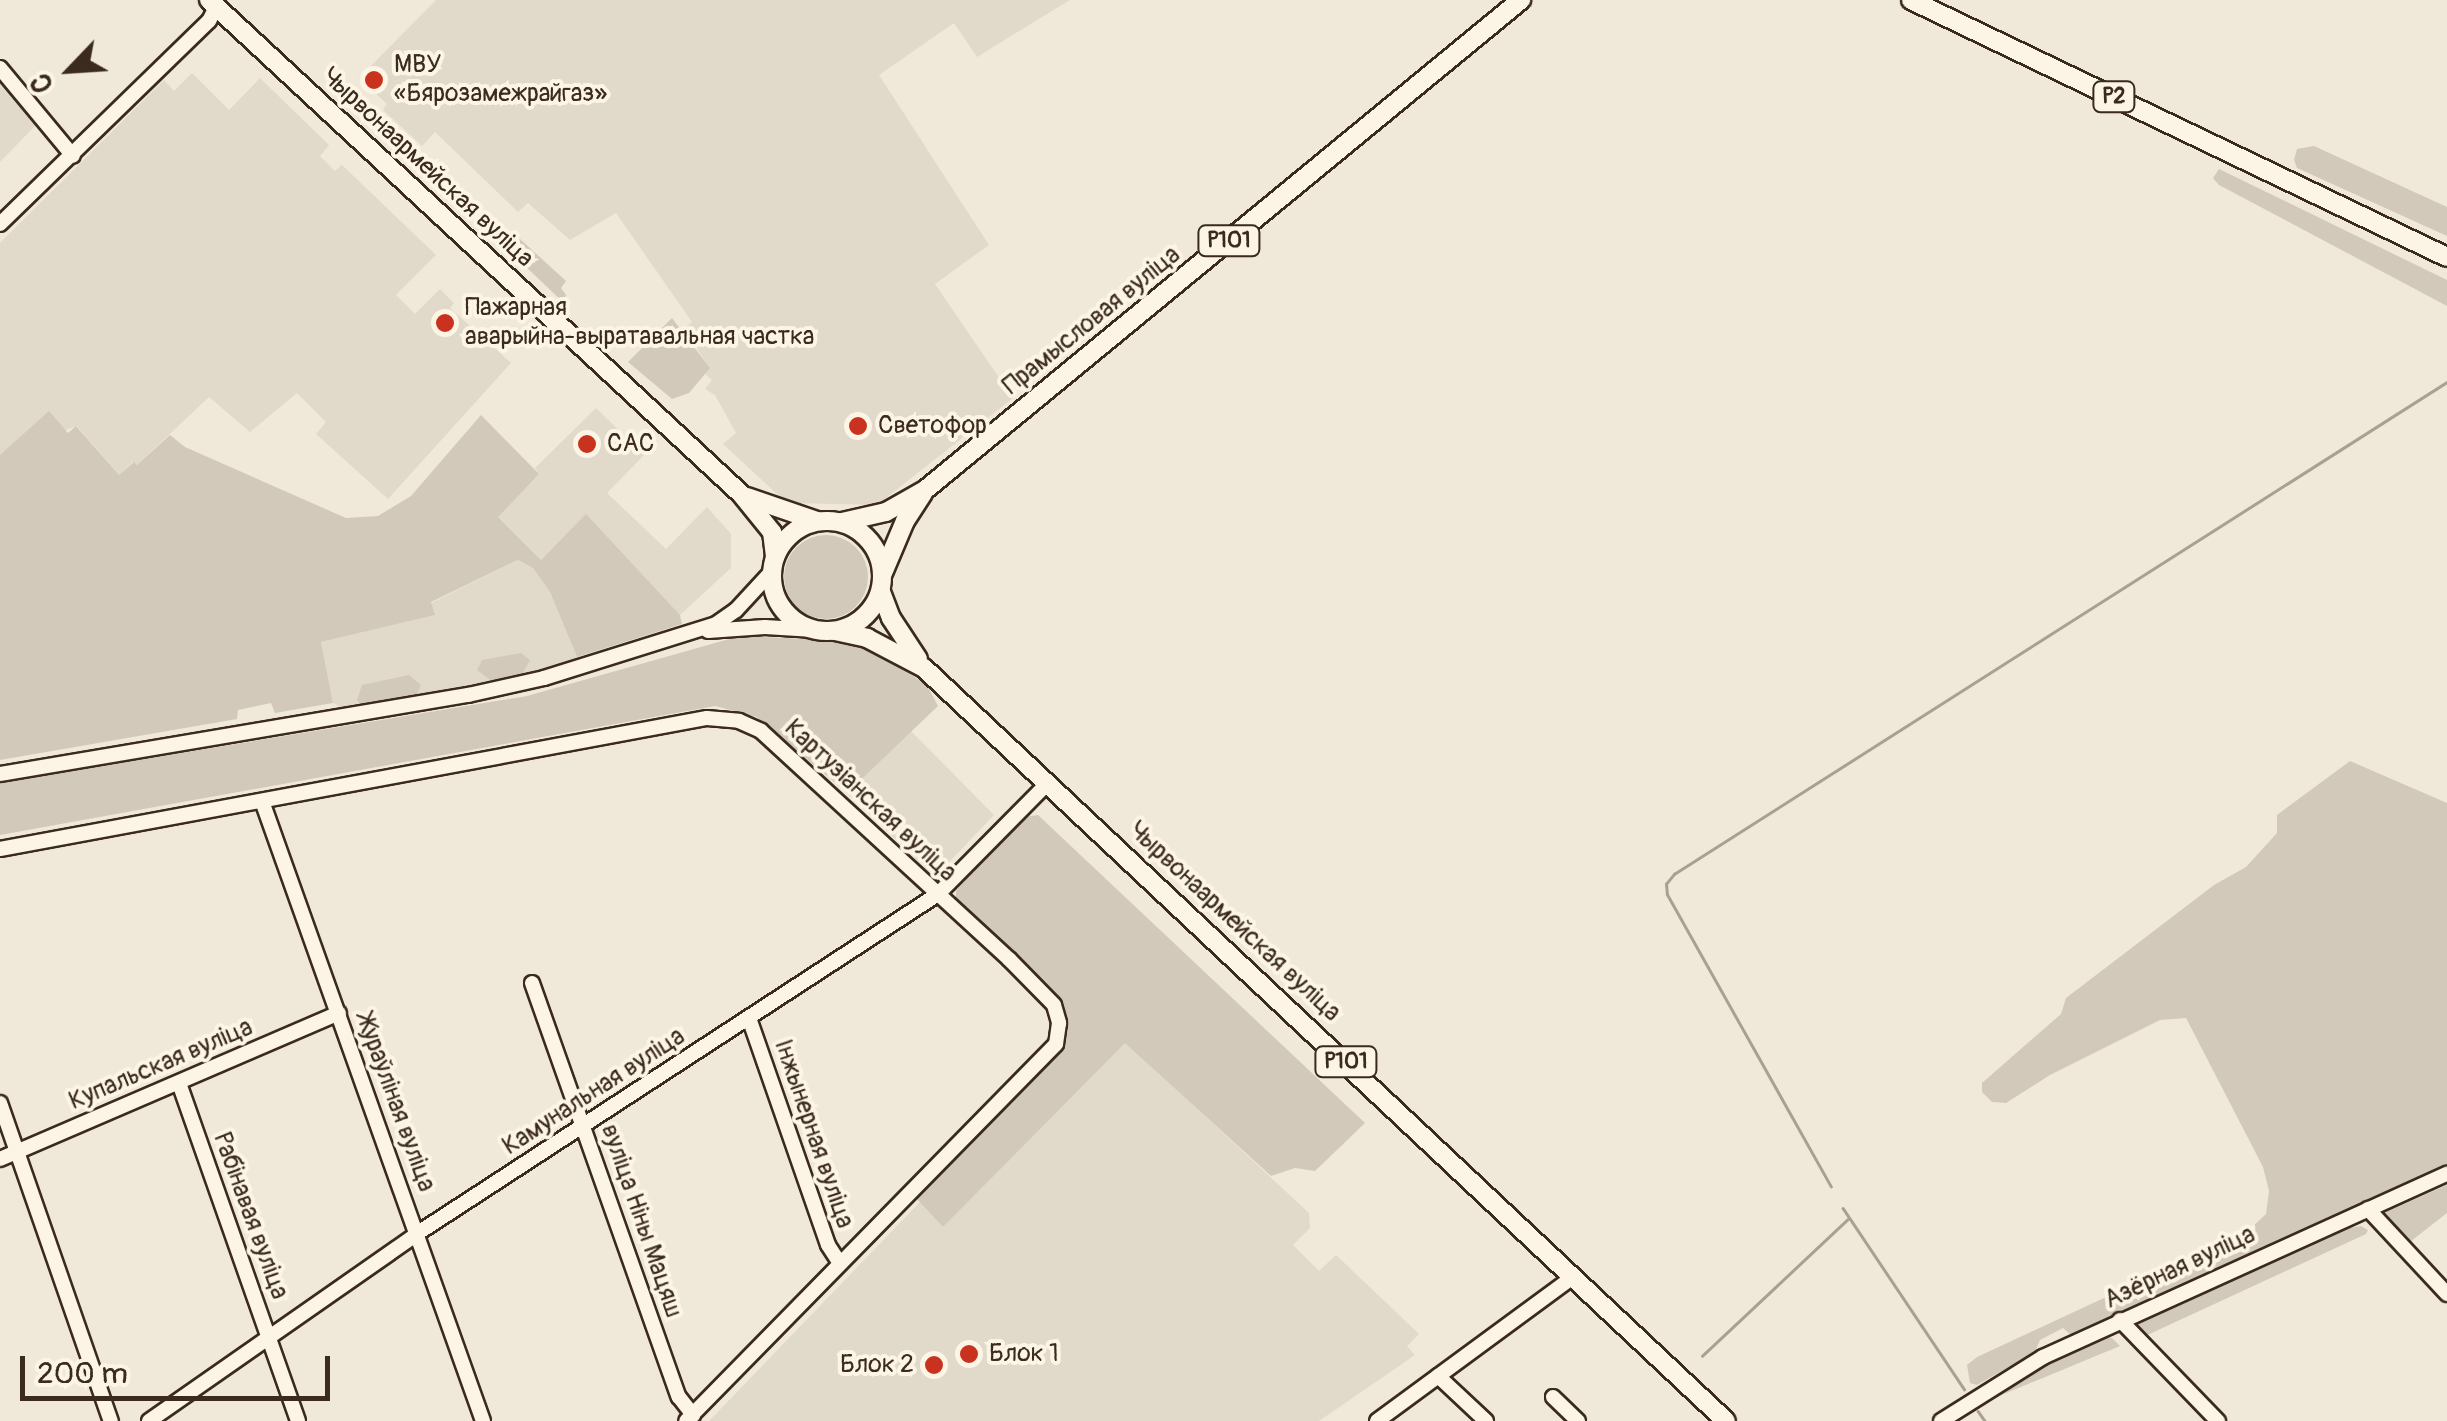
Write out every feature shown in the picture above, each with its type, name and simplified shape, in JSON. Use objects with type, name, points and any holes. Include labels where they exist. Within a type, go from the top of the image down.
[{"type":"main road","name":"Прамысловая вуліца","points":[[842,522],[886,512],[926,490],[1521,0]]},
{"type":"main road","name":"Р2","points":[[1911,0],[2447,257]]},
{"type":"main road","name":"Чырвонаармейская вуліца","points":[[215,2],[742,495],[772,532],[774,564]]},
{"type":"main road","name":"Прамысловая вуліца","points":[[882,583],[905,521],[926,490]]},
{"type":"main road","name":"Чырвонаармейская вуліца","points":[[742,495],[790,515],[819,521]]},
{"type":"main road","name":"Р101","points":[[814,630],[835,631],[863,618],[882,583],[870,541],[842,522],[819,521]]},
{"type":"main road","points":[[814,630],[796,622],[782,608],[774,564],[792,533],[819,521]]},
{"type":"main road","name":"Чырвонаармейская вуліца","points":[[882,583],[891,618],[924,668],[1726,1421]]},
{"type":"main road","name":"Чырвонаармейская вуліца","points":[[835,631],[868,638],[924,668]]},
{"type":"street","points":[[0,224],[208,21],[215,2]]},
{"type":"street","points":[[0,68],[72,156]]},
{"type":"street","points":[[697,632],[736,610],[774,564]]},
{"type":"street","points":[[0,774],[468,696],[697,632],[765,626],[814,630]]},
{"type":"street","name":"Картузіанская вуліца","points":[[0,849],[707,718],[738,721],[761,731],[1054,1005],[1059,1023],[1056,1044],[690,1418]]},
{"type":"street","name":"Камунальная вуліца","points":[[149,1421],[418,1233],[938,894],[1048,783]]},
{"type":"street","name":"Жураўліная вуліца","points":[[262,800],[482,1421]]},
{"type":"street","name":"вуліца Ніны Мацяш","points":[[532,983],[679,1397],[690,1418]]},
{"type":"street","name":"Купальская вуліца","points":[[0,1159],[339,1013]]},
{"type":"street","name":"Інжынерная вуліца","points":[[749,1018],[828,1245],[840,1262]]},
{"type":"street","name":"Рабінавая вуліца","points":[[179,1082],[298,1421]]},
{"type":"street","points":[[0,1102],[111,1421]]},
{"type":"street","name":"Азёрная вуліца","points":[[1940,1421],[2043,1357],[2447,1174]]},
{"type":"street","points":[[2368,1209],[2447,1294]]},
{"type":"street","points":[[1377,1421],[1572,1278]]},
{"type":"street","points":[[2120,1320],[2218,1421]]},
{"type":"street","points":[[1438,1376],[1486,1421]]},
{"type":"street","points":[[1553,1397],[1578,1421]]},
{"type":"shaded area","points":[[436,0],[1070,0],[977,57],[954,23],[879,75],[989,245],[935,284],[1013,398],[877,505],[792,503],[777,494],[723,444],[736,433],[715,395],[705,389],[712,380],[704,373],[709,367],[684,329],[692,322],[616,213],[570,240],[528,203],[518,212],[435,132],[422,146],[383,110],[387,104],[359,78]]},
{"type":"shaded area","points":[[192,73],[229,110],[260,78],[329,145],[320,156],[335,171],[342,165],[436,255],[396,295],[415,314],[440,289],[454,303],[450,308],[511,363],[388,499],[316,434],[326,422],[297,393],[250,432],[209,397],[137,465],[133,462],[119,475],[77,426],[0,455],[0,243],[164,80],[174,91]]},
{"type":"shaded area","points":[[0,80],[36,125],[0,162]]},
{"type":"shaded area","points":[[2314,146],[2447,207],[2447,236],[2297,168],[2297,149]]},
{"type":"shaded area","points":[[2219,169],[2447,280],[2447,306],[2219,185],[2213,178]]},
{"type":"shaded area","points":[[520,239],[566,281],[561,288],[566,295],[563,302],[506,248]]},
{"type":"shaded area","points":[[672,318],[710,368],[689,393],[672,399],[628,362]]},
{"type":"shaded area","points":[[596,408],[631,442],[637,438],[649,450],[607,493],[666,549],[707,507],[731,534],[731,568],[680,615],[586,515],[541,560],[497,516],[539,474],[535,468]]},
{"type":"shaded area","points":[[49,411],[68,433],[76,426],[119,475],[134,462],[137,465],[170,435],[185,447],[346,518],[378,516],[411,496],[481,415],[539,474],[498,517],[541,560],[586,514],[680,615],[682,624],[577,657],[550,592],[533,568],[518,560],[431,602],[435,615],[321,642],[333,703],[275,713],[271,703],[238,710],[237,719],[0,760],[0,455]]},
{"type":"shaded area","points":[[818,535],[834,535],[850,542],[861,553],[868,577],[865,593],[856,607],[834,619],[818,619],[802,612],[791,601],[784,585],[784,569],[791,553],[802,542]]},
{"type":"shaded area","points":[[518,560],[533,568],[550,592],[577,657],[551,668],[363,707],[343,708],[333,703],[321,642],[434,615],[431,603]]},
{"type":"shaded area","points":[[740,636],[857,641],[927,685],[938,706],[847,793],[757,717],[715,706],[0,835],[0,783],[527,696]]},
{"type":"shaded area","points":[[521,653],[530,660],[521,676],[493,682],[477,670],[482,660]]},
{"type":"shaded area","points":[[409,675],[421,685],[416,697],[363,707],[357,700],[362,685]]},
{"type":"shaded area","points":[[910,730],[994,815],[935,877],[847,793]]},
{"type":"shaded area","points":[[2350,761],[2447,803],[2447,1164],[2071,1335],[2063,1328],[2040,1340],[2035,1352],[1977,1385],[1970,1383],[1967,1365],[1977,1357],[2248,1231],[2266,1214],[2269,1191],[2263,1167],[2186,1018],[2160,1020],[2050,1075],[2006,1103],[1992,1102],[1982,1092],[1982,1083],[2061,1014],[2066,998],[2214,885],[2246,867],[2277,833],[2277,815]]},
{"type":"shaded area","points":[[1038,815],[1365,1123],[1315,1171],[1295,1168],[1271,1176],[1125,1043],[943,1227],[916,1198],[1061,1048],[1065,1037],[1067,1018],[1061,1003],[963,912],[956,898],[956,891],[1001,840],[1025,817]]},
{"type":"shaded area","points":[[1125,1042],[1309,1213],[1310,1228],[1293,1245],[1319,1271],[1336,1255],[1419,1334],[1407,1346],[1415,1355],[1319,1421],[709,1421],[920,1202],[943,1227]]},
{"type":"shaded area","points":[[2447,1185],[2447,1213],[2406,1245],[2384,1213]]},
{"type":"shaded area","points":[[2361,1226],[2368,1230],[2366,1234],[2143,1337],[2135,1324],[2339,1230]]},
{"type":"shaded area","points":[[2102,1338],[2112,1338],[2120,1346],[1992,1399],[2023,1376]]},
{"type":"waterway","points":[[1831,1187],[1667,895],[1666,884],[1674,874],[2447,382]]},
{"type":"waterway","points":[[1843,1208],[1964,1389]]},
{"type":"waterway","points":[[1702,1356],[1847,1220]]},
{"type":"waterway","points":[[1978,1411],[1985,1421]]},
{"type":"place","name":"МВУ «Бярозамежрайгаз»","points":[[374,80]]},
{"type":"place","name":"Пажарная аварыйна-выратавальная частка","points":[[445,323]]},
{"type":"place","name":"Светофор","points":[[858,426]]},
{"type":"place","name":"САС","points":[[587,444]]},
{"type":"place","name":"Блок 1","points":[[969,1354]]},
{"type":"place","name":"Блок 2","points":[[934,1365]]}]
